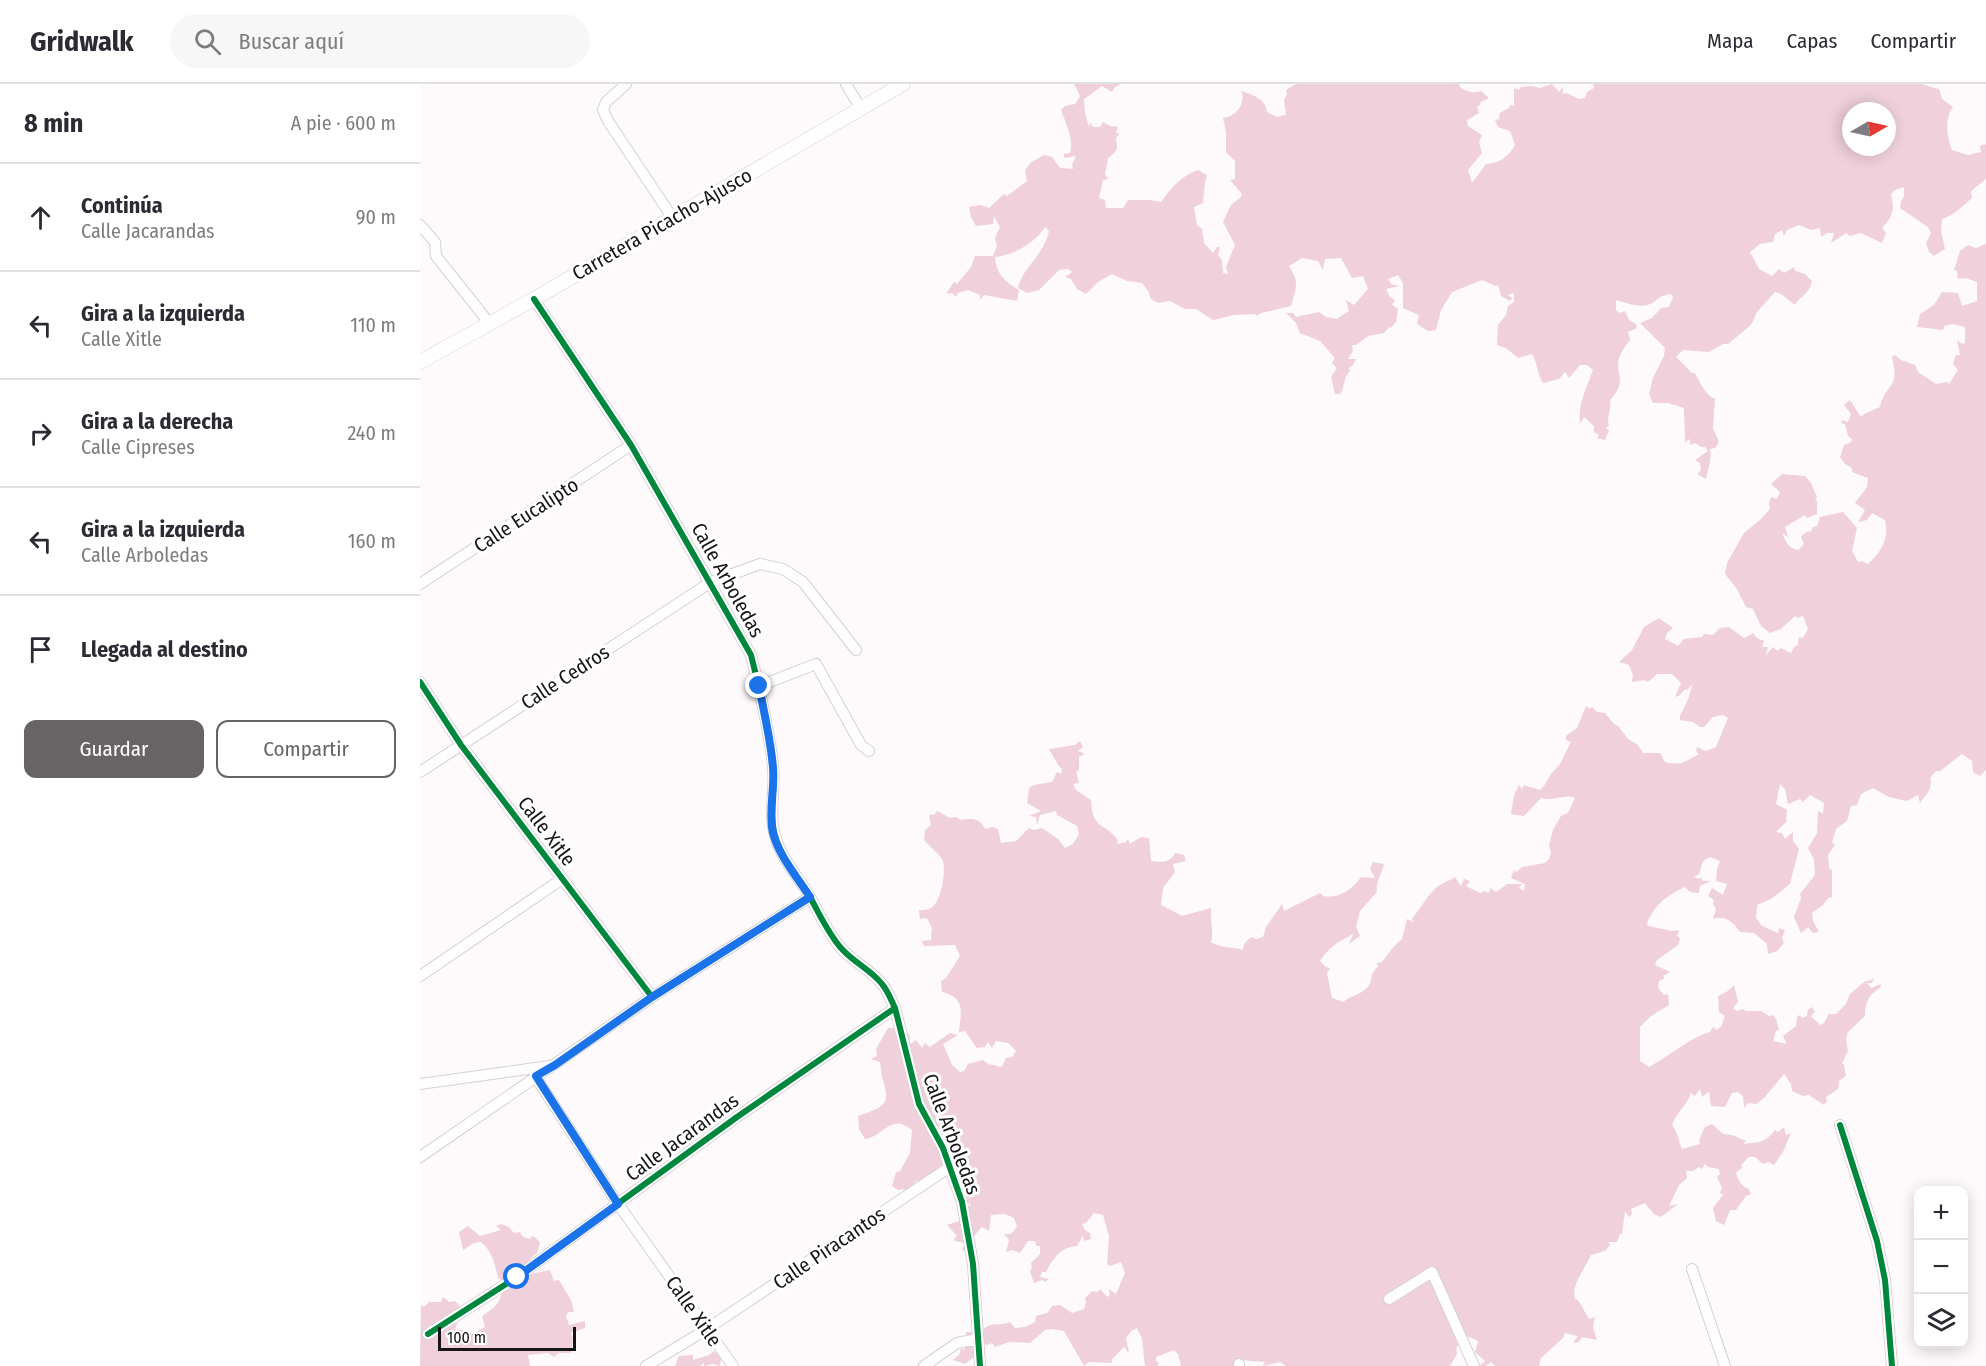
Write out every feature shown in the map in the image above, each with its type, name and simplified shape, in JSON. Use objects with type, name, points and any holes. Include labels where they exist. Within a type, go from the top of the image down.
[{"type":"main road","name":"Carretera Picacho-Ajusco","points":[[420,362],[534,299],[903,84]]},
{"type":"street","points":[[626,84],[606,102],[603,110],[672,218]]},
{"type":"street","points":[[846,84],[861,109]]},
{"type":"street","points":[[420,225],[435,242],[436,256],[490,324]]},
{"type":"street","name":"Calle Arboledas","points":[[534,299],[631,445],[711,582],[750,655],[759,686],[773,768],[771,816],[780,850],[810,897],[820,918],[842,950],[881,983],[896,1008],[919,1104],[943,1148],[962,1202],[973,1264],[980,1366]]},
{"type":"street","name":"Calle Eucalipto","points":[[420,584],[631,445]]},
{"type":"street","name":"Calle Cedros","points":[[420,772],[711,582],[760,564],[783,569],[803,582],[856,650]]},
{"type":"street","points":[[759,686],[816,664],[861,745],[869,751]]},
{"type":"street","name":"Calle Xitle","points":[[420,682],[461,745],[652,997]]},
{"type":"street","points":[[420,976],[562,879]]},
{"type":"street","points":[[420,1157],[652,997],[810,897]]},
{"type":"street","name":"Calle Jacarandas","points":[[428,1334],[517,1277],[737,1117],[896,1008]]},
{"type":"street","points":[[420,1084],[555,1065]]},
{"type":"street","name":"Calle Xitle","points":[[536,1076],[618,1204],[733,1366]]},
{"type":"street","points":[[1840,1125],[1877,1241],[1885,1280],[1892,1366]]},
{"type":"street","name":"Calle Piracantos","points":[[646,1366],[707,1329],[950,1167]]},
{"type":"street","points":[[1692,1269],[1725,1366]]},
{"type":"street","points":[[1389,1299],[1432,1272],[1474,1366]]},
{"type":"street","points":[[924,1366],[957,1343],[978,1339]]},
{"type":"shaded area","points":[[1074,84],[1121,84],[1112,92],[1102,86],[1084,99],[1089,127],[1090,123],[1093,127],[1100,127],[1103,122],[1118,127],[1116,150],[1108,158],[1105,174],[1108,179],[1103,180],[1099,198],[1105,200],[1106,208],[1123,208],[1128,200],[1161,202],[1187,175],[1198,170],[1207,175],[1203,203],[1194,207],[1197,225],[1202,229],[1204,243],[1213,253],[1217,247],[1220,247],[1218,255],[1222,260],[1223,273],[1228,274],[1226,267],[1235,245],[1223,222],[1231,205],[1242,194],[1230,180],[1235,179],[1235,161],[1226,152],[1223,118],[1239,109],[1243,96],[1242,91],[1261,101],[1267,112],[1277,117],[1286,115],[1284,100],[1286,90],[1296,84],[1459,84],[1468,91],[1481,91],[1489,98],[1479,103],[1481,104],[1477,107],[1479,113],[1467,120],[1468,126],[1482,135],[1479,142],[1482,153],[1468,170],[1472,183],[1486,164],[1503,159],[1515,145],[1510,131],[1498,127],[1495,120],[1499,119],[1500,113],[1510,105],[1514,106],[1514,88],[1519,90],[1521,87],[1531,86],[1540,88],[1552,84],[1559,92],[1563,87],[1563,94],[1567,93],[1579,99],[1585,98],[1587,92],[1594,88],[1593,84],[1921,84],[1939,89],[1942,99],[1953,107],[1948,117],[1947,128],[1952,150],[1968,155],[1981,152],[1980,146],[1986,145],[1986,179],[1971,191],[1972,198],[1955,213],[1942,219],[1941,231],[1945,249],[1934,256],[1929,252],[1926,243],[1931,233],[1928,227],[1900,208],[1904,197],[1904,187],[1891,194],[1892,212],[1882,228],[1886,233],[1882,243],[1861,233],[1850,236],[1846,233],[1831,243],[1834,233],[1827,233],[1821,237],[1820,228],[1811,230],[1799,225],[1787,230],[1784,236],[1782,230],[1775,234],[1773,242],[1760,244],[1750,252],[1759,269],[1772,276],[1779,269],[1784,273],[1794,267],[1795,271],[1805,274],[1812,281],[1807,292],[1795,305],[1775,292],[1757,312],[1751,325],[1728,344],[1723,344],[1709,352],[1683,350],[1676,357],[1692,373],[1695,373],[1707,393],[1715,398],[1713,428],[1719,442],[1715,448],[1710,449],[1706,479],[1697,474],[1701,470],[1700,463],[1695,460],[1708,451],[1705,447],[1695,443],[1690,445],[1690,439],[1685,442],[1684,408],[1668,403],[1653,403],[1649,394],[1665,348],[1640,323],[1652,318],[1661,308],[1669,307],[1673,297],[1671,294],[1645,305],[1616,300],[1616,310],[1619,313],[1625,311],[1629,320],[1636,324],[1637,328],[1628,332],[1630,340],[1619,358],[1620,383],[1610,400],[1609,425],[1606,428],[1609,430],[1605,440],[1597,438],[1599,435],[1594,432],[1594,426],[1584,417],[1580,424],[1581,403],[1593,370],[1587,365],[1580,365],[1569,378],[1565,372],[1559,379],[1543,383],[1532,354],[1518,358],[1506,348],[1497,345],[1498,325],[1506,315],[1508,306],[1514,302],[1514,293],[1508,295],[1512,298],[1510,301],[1501,296],[1498,285],[1495,286],[1482,280],[1452,292],[1441,310],[1436,330],[1428,331],[1417,324],[1419,315],[1403,308],[1403,283],[1398,275],[1388,279],[1391,284],[1399,286],[1386,289],[1390,297],[1395,300],[1392,305],[1398,309],[1396,322],[1384,333],[1368,336],[1356,345],[1352,345],[1353,351],[1348,359],[1356,359],[1348,369],[1351,370],[1346,376],[1340,394],[1335,394],[1331,377],[1337,368],[1332,363],[1335,358],[1320,341],[1300,333],[1296,323],[1286,313],[1293,313],[1296,317],[1319,312],[1326,317],[1337,319],[1349,311],[1346,300],[1354,305],[1368,289],[1363,276],[1352,278],[1341,258],[1325,259],[1323,270],[1318,261],[1302,258],[1289,266],[1295,277],[1296,286],[1291,306],[1257,316],[1255,314],[1234,315],[1213,320],[1196,309],[1185,309],[1170,301],[1158,303],[1150,298],[1149,292],[1142,283],[1127,281],[1112,274],[1098,282],[1086,294],[1077,289],[1071,279],[1065,277],[1072,272],[1068,269],[1059,270],[1039,290],[1027,293],[1018,288],[1024,273],[1043,247],[1049,231],[1045,227],[1036,238],[1023,247],[1009,254],[995,257],[1002,277],[1019,290],[1017,301],[984,295],[980,300],[980,295],[968,290],[958,293],[956,297],[952,293],[946,294],[954,282],[957,284],[971,267],[975,256],[993,256],[997,246],[995,238],[1000,227],[994,216],[993,224],[976,226],[969,207],[980,205],[989,208],[1004,194],[1007,196],[1027,181],[1025,171],[1030,163],[1044,155],[1052,157],[1060,168],[1073,169],[1072,165],[1076,156],[1064,158],[1064,154],[1070,153],[1071,142],[1061,110],[1065,106],[1075,104],[1080,96]]},
{"type":"shaded area","points":[[1986,244],[1986,770],[1980,776],[1973,772],[1972,761],[1962,754],[1940,771],[1936,771],[1930,778],[1931,786],[1920,803],[1918,795],[1907,801],[1889,797],[1873,788],[1861,794],[1857,805],[1851,806],[1847,821],[1836,829],[1832,842],[1835,845],[1828,855],[1829,868],[1832,870],[1832,897],[1812,913],[1813,921],[1819,932],[1813,933],[1808,927],[1801,933],[1794,917],[1801,898],[1800,894],[1815,875],[1814,859],[1808,848],[1817,833],[1818,811],[1823,814],[1824,803],[1810,795],[1803,802],[1800,799],[1788,804],[1785,789],[1780,784],[1776,804],[1787,810],[1786,822],[1776,832],[1782,833],[1785,839],[1793,832],[1793,841],[1799,849],[1790,884],[1771,899],[1757,905],[1756,918],[1762,926],[1778,933],[1779,928],[1785,930],[1782,938],[1784,943],[1777,951],[1768,954],[1767,944],[1754,933],[1740,932],[1732,922],[1725,919],[1713,919],[1716,909],[1713,904],[1714,900],[1708,896],[1712,888],[1723,895],[1727,884],[1716,881],[1720,861],[1710,857],[1703,861],[1699,874],[1694,877],[1699,879],[1701,877],[1703,881],[1711,881],[1700,886],[1699,893],[1690,892],[1685,887],[1672,893],[1657,906],[1647,923],[1648,926],[1672,931],[1679,930],[1677,936],[1680,938],[1678,945],[1657,960],[1655,965],[1670,972],[1659,981],[1658,988],[1664,995],[1668,994],[1669,1005],[1651,1016],[1640,1027],[1640,1061],[1649,1067],[1695,1038],[1710,1032],[1713,1027],[1717,1030],[1721,1027],[1725,1016],[1719,1012],[1718,996],[1734,985],[1738,1002],[1733,1008],[1737,1011],[1743,1009],[1761,1011],[1769,1016],[1773,1015],[1779,1030],[1776,1031],[1773,1041],[1787,1044],[1783,1036],[1796,1026],[1797,1017],[1807,1016],[1808,1010],[1812,1007],[1815,1012],[1811,1016],[1820,1025],[1824,1023],[1829,1014],[1836,1014],[1846,1004],[1850,994],[1864,982],[1874,979],[1872,983],[1867,983],[1871,988],[1881,984],[1868,1000],[1865,1016],[1848,1032],[1846,1039],[1848,1051],[1842,1063],[1846,1076],[1839,1081],[1838,1089],[1826,1097],[1827,1101],[1824,1105],[1809,1095],[1803,1096],[1792,1091],[1791,1084],[1784,1074],[1764,1098],[1756,1104],[1748,1103],[1744,1108],[1743,1096],[1738,1092],[1732,1093],[1725,1107],[1711,1106],[1709,1092],[1702,1097],[1700,1089],[1695,1096],[1691,1093],[1672,1125],[1682,1149],[1700,1144],[1699,1140],[1705,1127],[1712,1124],[1723,1134],[1746,1141],[1743,1144],[1761,1141],[1775,1130],[1778,1132],[1784,1127],[1786,1135],[1791,1133],[1783,1152],[1774,1165],[1768,1162],[1763,1164],[1755,1157],[1749,1157],[1741,1165],[1742,1168],[1736,1172],[1737,1178],[1751,1194],[1746,1196],[1736,1210],[1730,1210],[1724,1225],[1716,1221],[1713,1208],[1723,1195],[1720,1193],[1722,1188],[1717,1177],[1720,1174],[1719,1169],[1708,1167],[1705,1164],[1702,1169],[1699,1167],[1693,1171],[1686,1171],[1687,1178],[1679,1185],[1669,1206],[1678,1204],[1661,1217],[1654,1214],[1645,1203],[1631,1209],[1632,1214],[1629,1217],[1625,1211],[1622,1234],[1617,1242],[1608,1242],[1610,1245],[1605,1251],[1591,1255],[1574,1290],[1575,1299],[1578,1300],[1589,1319],[1595,1317],[1593,1327],[1597,1340],[1582,1337],[1579,1342],[1573,1343],[1578,1336],[1565,1333],[1563,1338],[1541,1358],[1539,1366],[1495,1366],[1491,1362],[1486,1366],[1479,1366],[1485,1361],[1475,1352],[1478,1341],[1463,1334],[1457,1347],[1457,1354],[1450,1366],[1286,1366],[1280,1362],[1263,1366],[1265,1362],[1241,1360],[1234,1366],[1181,1366],[1178,1354],[1174,1350],[1156,1357],[1159,1363],[1157,1366],[1145,1366],[1142,1339],[1137,1328],[1131,1331],[1126,1338],[1129,1353],[1124,1347],[1112,1359],[1112,1363],[1088,1362],[1084,1366],[1064,1331],[1053,1329],[1045,1330],[1030,1343],[1009,1342],[995,1347],[992,1343],[987,1345],[983,1343],[975,1356],[965,1364],[953,1360],[959,1355],[961,1348],[964,1350],[966,1346],[966,1332],[981,1333],[987,1326],[1010,1322],[1015,1328],[1025,1327],[1035,1322],[1036,1316],[1047,1313],[1052,1306],[1060,1305],[1072,1313],[1084,1309],[1085,1298],[1092,1291],[1098,1292],[1100,1289],[1107,1297],[1110,1295],[1109,1289],[1116,1294],[1125,1273],[1121,1262],[1110,1266],[1107,1264],[1109,1236],[1103,1215],[1094,1213],[1086,1223],[1082,1224],[1090,1233],[1091,1239],[1084,1241],[1083,1235],[1077,1246],[1058,1254],[1046,1272],[1042,1272],[1040,1277],[1049,1279],[1045,1282],[1042,1280],[1034,1283],[1030,1271],[1031,1263],[1040,1254],[1040,1246],[1036,1246],[1035,1241],[1028,1241],[1020,1253],[1013,1250],[1006,1252],[1009,1240],[1004,1234],[1011,1234],[1017,1227],[1014,1218],[1005,1214],[991,1215],[989,1231],[982,1227],[974,1236],[969,1247],[976,1242],[974,1251],[968,1253],[962,1250],[965,1243],[955,1241],[954,1238],[957,1236],[947,1225],[962,1220],[971,1205],[968,1202],[962,1205],[951,1189],[955,1185],[949,1182],[957,1178],[964,1179],[963,1167],[960,1165],[934,1171],[920,1181],[916,1181],[910,1189],[898,1190],[892,1186],[896,1172],[900,1171],[910,1153],[912,1130],[898,1124],[865,1139],[859,1129],[858,1116],[880,1107],[886,1099],[880,1062],[871,1059],[877,1056],[876,1049],[888,1028],[903,1027],[910,1036],[909,1045],[916,1040],[922,1048],[925,1043],[930,1047],[950,1033],[958,1035],[943,1044],[952,1065],[960,1072],[964,1071],[968,1064],[983,1060],[988,1064],[1002,1067],[1006,1058],[1012,1057],[1016,1051],[1008,1043],[996,1041],[992,1048],[988,1042],[985,1047],[977,1048],[965,1031],[959,1032],[960,1007],[955,998],[942,992],[941,981],[946,978],[960,956],[955,945],[924,946],[922,941],[931,940],[932,928],[927,918],[920,919],[919,910],[929,909],[937,902],[944,873],[942,858],[924,840],[925,830],[931,825],[929,815],[937,811],[950,818],[975,820],[985,829],[993,827],[998,829],[1001,843],[1016,841],[1029,828],[1034,830],[1042,828],[1058,839],[1065,848],[1073,844],[1079,834],[1077,826],[1057,815],[1056,811],[1040,815],[1037,825],[1036,817],[1029,816],[1041,811],[1027,803],[1029,788],[1052,782],[1057,772],[1061,774],[1062,769],[1049,749],[1075,745],[1080,741],[1083,747],[1078,751],[1085,754],[1079,757],[1079,770],[1076,772],[1079,783],[1073,784],[1076,790],[1091,800],[1096,821],[1113,834],[1118,840],[1117,844],[1126,842],[1128,839],[1130,844],[1141,837],[1149,838],[1151,861],[1168,861],[1175,853],[1184,855],[1186,861],[1173,864],[1175,872],[1163,888],[1161,905],[1182,916],[1211,908],[1211,942],[1219,946],[1243,950],[1246,942],[1252,937],[1256,939],[1263,937],[1266,927],[1282,904],[1284,911],[1320,893],[1329,897],[1340,895],[1354,886],[1361,877],[1375,878],[1370,869],[1373,862],[1384,864],[1377,892],[1360,911],[1356,927],[1360,936],[1349,944],[1353,934],[1338,942],[1320,961],[1330,968],[1327,973],[1332,998],[1343,1002],[1360,993],[1369,985],[1373,972],[1378,967],[1377,963],[1382,962],[1402,939],[1407,919],[1413,922],[1412,918],[1428,896],[1439,886],[1455,877],[1461,886],[1464,879],[1470,881],[1466,886],[1480,893],[1485,891],[1488,893],[1491,888],[1496,892],[1507,884],[1522,884],[1519,888],[1524,891],[1525,884],[1511,878],[1514,870],[1516,872],[1522,867],[1545,863],[1549,859],[1551,853],[1549,845],[1553,830],[1561,816],[1568,813],[1575,798],[1567,796],[1541,798],[1524,816],[1511,814],[1514,795],[1519,785],[1522,789],[1524,785],[1540,790],[1544,786],[1560,764],[1571,742],[1566,740],[1566,736],[1577,728],[1586,706],[1590,709],[1592,707],[1597,712],[1605,713],[1628,739],[1638,745],[1643,753],[1660,753],[1665,762],[1675,764],[1683,762],[1699,754],[1696,751],[1697,747],[1706,751],[1716,747],[1728,718],[1723,715],[1713,717],[1704,727],[1680,720],[1692,684],[1675,697],[1681,683],[1672,674],[1657,674],[1648,682],[1644,680],[1632,682],[1633,675],[1629,665],[1619,662],[1632,650],[1644,627],[1659,618],[1673,628],[1667,633],[1665,639],[1678,646],[1684,639],[1702,637],[1704,634],[1713,635],[1720,628],[1729,627],[1744,638],[1753,633],[1764,641],[1762,647],[1768,647],[1766,655],[1773,647],[1777,651],[1781,648],[1791,653],[1798,645],[1799,637],[1803,638],[1808,629],[1803,616],[1798,618],[1795,616],[1781,629],[1770,633],[1761,626],[1753,609],[1746,607],[1737,589],[1725,574],[1727,563],[1744,533],[1770,509],[1771,497],[1777,499],[1780,492],[1771,484],[1782,474],[1805,476],[1817,497],[1815,499],[1817,514],[1807,518],[1805,515],[1785,527],[1788,537],[1782,533],[1790,546],[1798,550],[1804,544],[1801,537],[1817,526],[1820,517],[1843,512],[1857,528],[1852,551],[1858,562],[1868,564],[1877,554],[1885,539],[1885,520],[1872,513],[1867,520],[1858,522],[1865,510],[1855,503],[1867,487],[1868,478],[1852,472],[1852,468],[1840,457],[1844,445],[1852,439],[1848,436],[1845,424],[1841,423],[1842,420],[1848,422],[1851,414],[1844,405],[1850,400],[1861,417],[1880,407],[1894,380],[1892,357],[1895,355],[1915,365],[1918,372],[1936,384],[1947,382],[1949,384],[1958,370],[1953,364],[1956,355],[1960,355],[1957,340],[1962,344],[1965,343],[1965,327],[1953,324],[1944,326],[1943,330],[1917,327],[1920,314],[1934,305],[1942,292],[1958,293],[1962,306],[1977,301],[1977,282],[1966,278],[1958,279],[1957,271],[1954,270],[1960,251],[1968,245],[1976,248]]},
{"type":"shaded area","points":[[501,1224],[509,1227],[514,1233],[520,1232],[522,1236],[529,1239],[533,1236],[540,1242],[537,1253],[529,1262],[530,1274],[550,1270],[554,1281],[559,1280],[571,1300],[574,1312],[568,1312],[566,1316],[569,1325],[585,1321],[585,1328],[571,1333],[573,1338],[571,1353],[559,1353],[554,1357],[548,1353],[528,1355],[530,1366],[420,1366],[421,1305],[424,1307],[429,1302],[441,1302],[443,1297],[449,1302],[455,1301],[460,1306],[452,1317],[457,1324],[455,1330],[460,1329],[472,1334],[485,1327],[482,1316],[498,1302],[502,1293],[503,1281],[498,1278],[488,1249],[481,1242],[474,1243],[463,1250],[459,1232],[468,1226],[480,1236],[501,1230],[496,1226]]},
{"type":"shaded area","points":[[714,1351],[721,1358],[720,1366],[713,1364],[704,1366],[704,1363],[700,1366],[675,1366],[679,1356],[693,1355],[693,1360]]},
{"type":"cycle path","points":[[534,299],[631,445],[751,655],[771,752],[774,777],[772,817],[779,847],[836,942],[878,979],[888,993],[895,1008],[919,1104],[943,1148],[962,1202],[973,1264],[980,1366]]},
{"type":"cycle path","points":[[420,682],[461,745],[652,997]]},
{"type":"cycle path","points":[[428,1334],[517,1277],[737,1117],[895,1008]]},
{"type":"cycle path","points":[[1840,1125],[1877,1241],[1885,1280],[1892,1366]]},
{"type":"route","points":[[517,1277],[618,1204],[536,1076],[652,997],[810,897],[780,850],[774,834],[771,816],[773,768],[759,686]]}]
